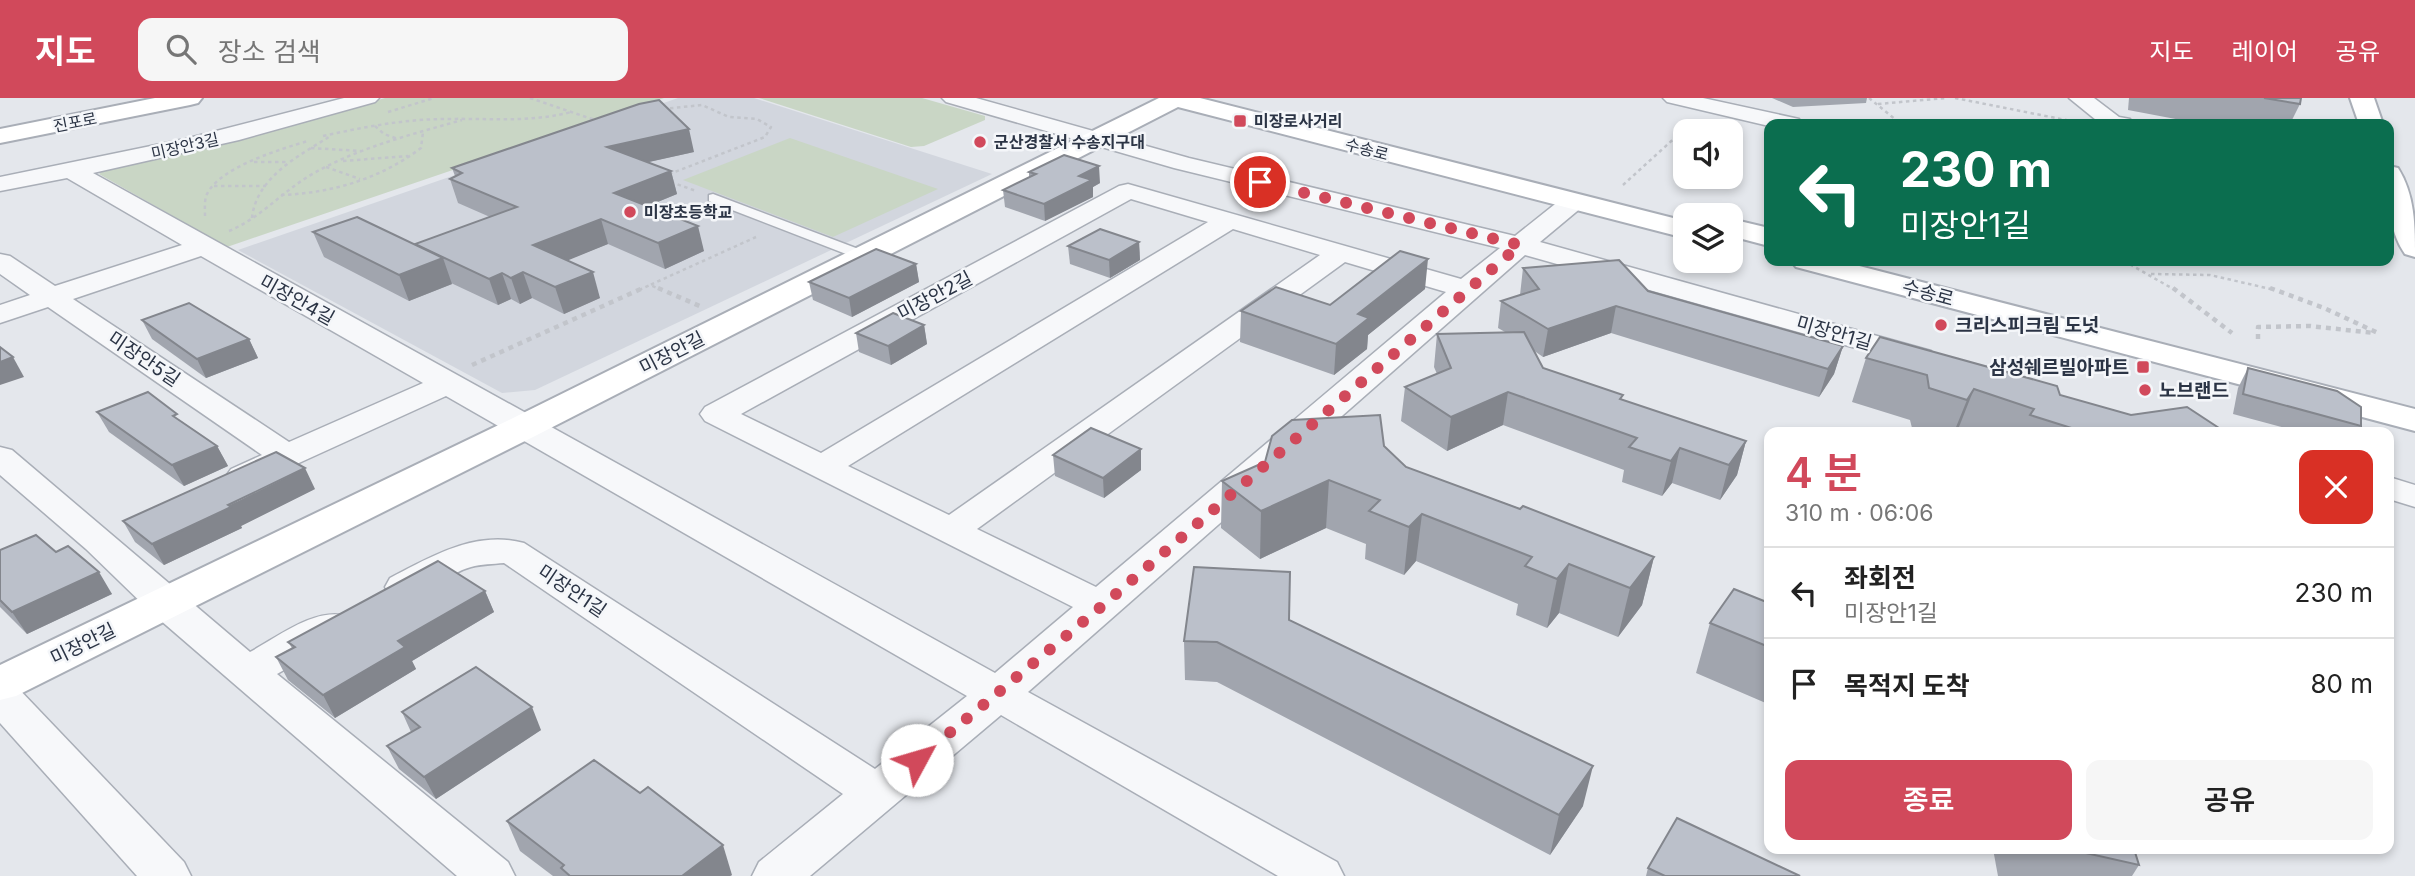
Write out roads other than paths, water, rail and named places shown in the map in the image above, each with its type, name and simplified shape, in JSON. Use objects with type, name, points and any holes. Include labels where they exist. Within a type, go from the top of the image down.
[{"type":"street","name":"진포로","points":[[0,125],[142,98]]},
{"type":"street","name":"진포로","points":[[0,136],[190,98]]},
{"type":"street","points":[[953,98],[1097,138]]},
{"type":"street","name":"미장안길","points":[[0,684],[524,427],[1175,98]]},
{"type":"street","name":"수송로","points":[[1175,98],[1673,227]]},
{"type":"street","name":"수송로","points":[[1218,98],[1673,212]]},
{"type":"street","points":[[1674,98],[1768,119]]},
{"type":"street","points":[[2080,98],[2108,119]]},
{"type":"street","points":[[2362,98],[2369,119]]},
{"type":"street","name":"미장안3길","points":[[0,184],[375,106]]},
{"type":"street","name":"미장안1길","points":[[1097,138],[1182,163],[1520,245],[1948,365]]},
{"type":"street","name":"미장안4길","points":[[71,171],[213,240],[524,427]]},
{"type":"street","name":"미장안2길","points":[[1102,606],[716,414],[1128,191],[1466,289]]},
{"type":"street","points":[[2394,191],[2415,248]]},
{"type":"street","points":[[776,876],[998,694],[1466,289],[1573,202]]},
{"type":"street","points":[[822,467],[1230,220]]},
{"type":"street","points":[[1743,230],[1764,236]]},
{"type":"street","points":[[0,314],[213,240]]},
{"type":"street","points":[[1743,245],[1764,250]]},
{"type":"street","points":[[951,531],[1341,253]]},
{"type":"street","name":"미장안5길","points":[[0,262],[287,456]]},
{"type":"street","name":"수송로","points":[[1825,266],[2415,420]]},
{"type":"street","name":"수송로","points":[[1883,266],[2415,402]]},
{"type":"street","points":[[212,490],[445,381]]},
{"type":"street","points":[[524,427],[1320,876]]},
{"type":"street","points":[[0,457],[112,535],[166,604],[491,876]]},
{"type":"street","points":[[2394,490],[2415,496]]},
{"type":"street","name":"미장안1길","points":[[248,671],[461,556],[511,551],[876,793]]},
{"type":"street","points":[[0,696],[167,876]]},
{"type":"lane","points":[[713,198],[864,256]]},
{"type":"place","name":"미장로사거리","points":[[1240,121]]},
{"type":"place","name":"군산경찰서 수송지구대","points":[[980,142]]},
{"type":"place","name":"미장초등학교","points":[[630,212]]},
{"type":"place","name":"크리스피크림 도넛","points":[[1941,325]]},
{"type":"place","name":"삼성쉐르빌아파트","points":[[2143,367]]},
{"type":"place","name":"노브랜드","points":[[2145,390]]}]
